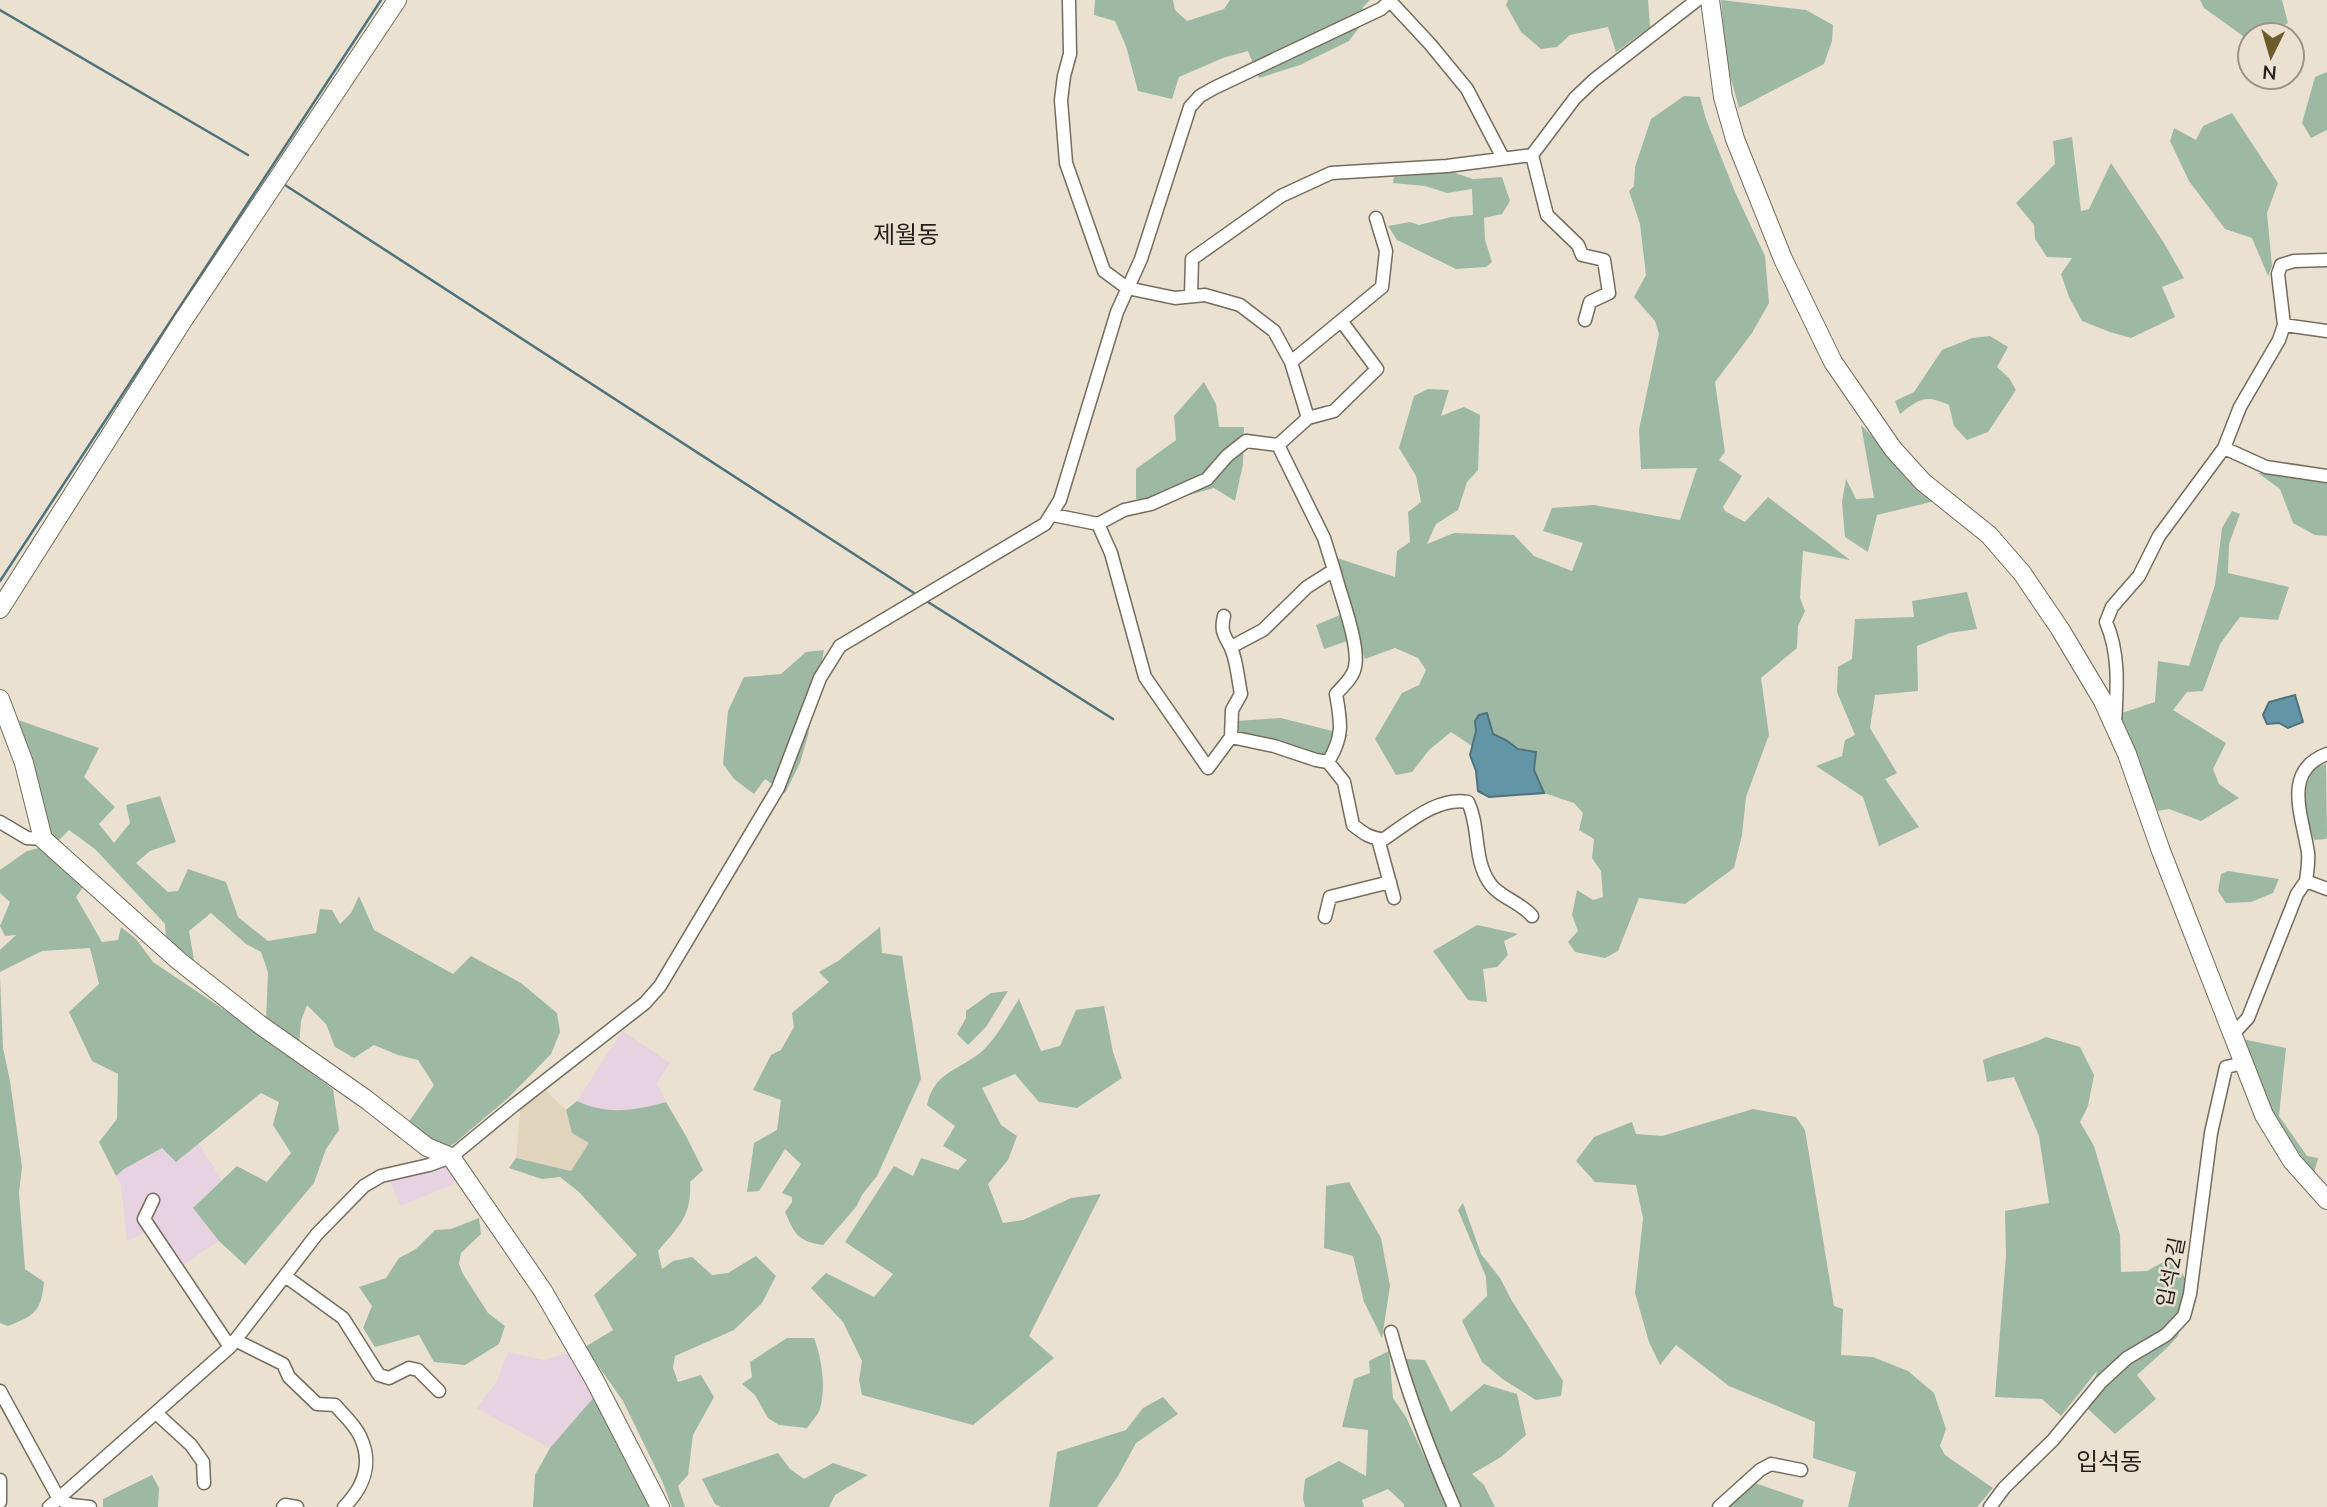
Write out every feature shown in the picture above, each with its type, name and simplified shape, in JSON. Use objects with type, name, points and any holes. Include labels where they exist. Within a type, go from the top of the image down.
[{"type":"street","points":[[0,609],[182,322],[397,0]]},
{"type":"street","points":[[1069,0],[1070,54],[1061,100],[1066,163],[1104,271],[1127,288],[1175,298],[1205,295],[1240,305],[1274,331],[1291,362],[1307,418]]},
{"type":"street","points":[[1191,295],[1192,259],[1281,196],[1305,183],[1331,173],[1447,166],[1532,156],[1575,98],[1594,80],[1697,0]]},
{"type":"street","points":[[1710,0],[1723,97],[1735,139],[1783,259],[1833,362],[1893,449],[1923,482],[1989,535],[2022,573],[2060,629],[2103,701],[2127,754],[2264,1115],[2292,1161],[2327,1199]]},
{"type":"street","points":[[54,1503],[232,1344],[317,1234],[363,1186],[381,1176],[451,1157],[645,1003],[660,986],[778,788],[820,678],[840,646],[1045,524],[1053,515],[1060,500],[1117,312],[1141,259],[1184,119],[1195,101],[1214,88],[1381,9],[1391,1],[1467,89],[1503,158]]},
{"type":"street","points":[[1532,156],[1547,215],[1578,245],[1582,255],[1604,260],[1609,293],[1590,302],[1585,320]]},
{"type":"street","points":[[1291,362],[1382,287],[1386,251],[1377,218]]},
{"type":"street","points":[[2115,731],[2118,685],[2114,640],[2106,622],[2112,607],[2139,576],[2159,537],[2224,448],[2240,407],[2279,340],[2284,325],[2278,274],[2281,265],[2294,261],[2327,260]]},
{"type":"street","points":[[1278,445],[1307,418],[1334,411],[1377,369],[1342,322]]},
{"type":"street","points":[[2284,325],[2327,331]]},
{"type":"street","points":[[1053,515],[1098,524],[1124,510],[1151,504],[1207,479],[1227,456],[1246,441],[1278,445]]},
{"type":"street","points":[[1278,445],[1324,538],[1355,648],[1355,667],[1350,678],[1336,694],[1340,733],[1338,745],[1328,762]]},
{"type":"street","points":[[2224,448],[2266,467],[2327,476]]},
{"type":"street","points":[[1098,524],[1111,553],[1145,677],[1208,768],[1231,737],[1232,709],[1241,694],[1231,647],[1225,642],[1222,625],[1224,616]]},
{"type":"street","points":[[1231,647],[1263,630],[1307,587],[1334,570]]},
{"type":"street","points":[[0,699],[24,763],[43,839],[189,969],[259,1024],[367,1100],[427,1147],[451,1157],[543,1291],[594,1379],[660,1507]]},
{"type":"street","points":[[1231,737],[1328,762],[1344,782],[1353,825],[1366,835],[1378,839],[1384,839],[1443,803],[1460,800],[1468,802],[1474,813],[1481,868],[1491,886],[1525,907],[1532,916]]},
{"type":"street","points":[[2233,1034],[2248,1018],[2297,894],[2306,881],[2308,857],[2297,792],[2299,780],[2306,768],[2327,754]]},
{"type":"street","points":[[0,822],[27,838],[43,839]]},
{"type":"street","points":[[1378,839],[1394,898]]},
{"type":"street","points":[[2306,881],[2327,889]]},
{"type":"street","points":[[1325,917],[1330,897],[1390,882]]},
{"type":"street","name":"입석2길","points":[[1990,1507],[2004,1488],[2053,1440],[2101,1382],[2127,1358],[2166,1335],[2184,1316],[2190,1294],[2211,1133],[2226,1067],[2244,1063]]},
{"type":"street","points":[[153,1200],[144,1219],[232,1344],[283,1364],[289,1377],[317,1404],[335,1405],[360,1436],[368,1465],[363,1484],[344,1507]]},
{"type":"street","points":[[285,1276],[343,1318],[379,1375],[389,1378],[409,1368],[418,1370],[439,1391]]},
{"type":"street","points":[[1391,1332],[1403,1377],[1424,1436],[1454,1507]]},
{"type":"street","points":[[0,1391],[54,1503]]},
{"type":"street","points":[[156,1413],[191,1445],[203,1462],[204,1483]]},
{"type":"street","points":[[1719,1507],[1760,1470],[1771,1464],[1801,1469]]},
{"type":"street","points":[[0,1480],[0,1502]]},
{"type":"street","points":[[54,1503],[90,1507]]},
{"type":"street","points":[[283,1507],[296,1507]]},
{"type":"shaded area","points":[[622,1031],[670,1063],[657,1083],[666,1102],[637,1111],[595,1110],[577,1101]]},
{"type":"shaded area","points":[[544,1089],[566,1110],[572,1133],[590,1142],[571,1171],[516,1158],[521,1102]]},
{"type":"shaded area","points":[[198,1143],[222,1180],[193,1208],[219,1241],[182,1266],[145,1232],[127,1241],[121,1185],[116,1176],[162,1148],[177,1162]]},
{"type":"shaded area","points":[[447,1162],[460,1181],[401,1206],[389,1180]]},
{"type":"shaded area","points":[[508,1352],[543,1360],[572,1352],[595,1396],[550,1448],[476,1408],[497,1382]]},
{"type":"green space","points":[[1095,0],[1173,0],[1175,10],[1187,21],[1224,9],[1230,0],[1370,0],[1363,7],[1361,25],[1349,41],[1300,65],[1259,78],[1248,51],[1223,58],[1179,77],[1172,99],[1138,91],[1126,46],[1115,21],[1094,15]]},
{"type":"green space","points":[[1508,0],[1648,0],[1650,27],[1616,52],[1608,27],[1570,35],[1557,47],[1541,49],[1521,32],[1506,5]]},
{"type":"green space","points":[[1721,0],[1806,10],[1833,25],[1832,41],[1824,64],[1739,108],[1726,61]]},
{"type":"green space","points":[[2200,0],[2282,0],[2287,21],[2236,21],[2236,31],[2204,8]]},
{"type":"green space","points":[[2327,72],[2327,130],[2311,138],[2302,123],[2315,77]]},
{"type":"green space","points":[[1684,96],[1700,97],[1735,192],[1765,256],[1769,303],[1752,333],[1715,382],[1725,452],[1719,460],[1742,476],[1723,507],[1725,511],[1745,522],[1768,497],[1850,560],[1803,551],[1800,598],[1805,611],[1798,626],[1797,648],[1761,678],[1769,735],[1746,797],[1742,835],[1734,868],[1685,904],[1639,898],[1618,951],[1605,958],[1575,952],[1568,942],[1578,931],[1572,915],[1577,890],[1593,900],[1603,897],[1601,871],[1592,858],[1594,839],[1579,830],[1583,813],[1574,803],[1544,793],[1537,780],[1529,750],[1518,748],[1497,736],[1476,731],[1472,746],[1451,732],[1429,750],[1412,772],[1396,775],[1375,739],[1402,693],[1419,685],[1426,670],[1418,658],[1395,648],[1365,659],[1351,620],[1337,558],[1395,577],[1397,551],[1410,542],[1408,512],[1421,502],[1416,476],[1399,448],[1414,396],[1428,389],[1449,390],[1441,416],[1464,407],[1480,415],[1478,470],[1467,482],[1458,510],[1436,524],[1427,544],[1454,533],[1514,535],[1534,556],[1572,571],[1583,543],[1543,531],[1552,508],[1594,505],[1680,520],[1697,468],[1641,469],[1639,430],[1659,334],[1655,321],[1634,297],[1646,275],[1640,224],[1629,191],[1634,186],[1635,167],[1651,119]]},
{"type":"green space","points":[[2232,113],[2278,183],[2267,213],[2272,266],[2268,276],[2252,238],[2225,229],[2189,181],[2170,141],[2174,128],[2196,140],[2203,126]]},
{"type":"green space","points":[[2072,137],[2081,211],[2089,209],[2111,163],[2184,278],[2162,287],[2175,317],[2131,338],[2082,321],[2061,274],[2072,258],[2047,257],[2035,239],[2034,225],[2016,203],[2055,164],[2053,141]]},
{"type":"green space","points":[[1452,172],[1473,179],[1502,177],[1510,201],[1502,214],[1484,218],[1485,240],[1492,262],[1486,267],[1456,269],[1397,240],[1388,226],[1410,222],[1419,225],[1473,215],[1472,189],[1447,193],[1425,186],[1393,183],[1394,177]]},
{"type":"green space","points":[[1990,336],[2008,347],[1997,367],[2009,378],[2016,390],[1988,432],[1967,440],[1954,426],[1949,405],[1934,400],[1918,402],[1900,414],[1895,401],[1914,392],[1942,350],[1972,338]]},
{"type":"green space","points":[[1204,382],[1216,404],[1219,427],[1244,427],[1243,464],[1235,501],[1214,488],[1178,498],[1136,499],[1136,469],[1176,440],[1174,416]]},
{"type":"green space","points":[[1861,425],[1935,501],[1877,515],[1868,552],[1845,537],[1842,502],[1846,479],[1856,499],[1874,498]]},
{"type":"green space","points":[[2258,473],[2288,474],[2327,482],[2327,536],[2315,535],[2293,523],[2280,489]]},
{"type":"green space","points":[[2232,511],[2240,514],[2229,544],[2228,573],[2289,587],[2278,620],[2240,617],[2220,644],[2203,691],[2187,692],[2173,710],[2226,743],[2213,769],[2219,784],[2239,798],[2201,821],[2169,809],[2158,811],[2121,722],[2122,713],[2155,702],[2158,661],[2189,666],[2215,585],[2222,528]]},
{"type":"green space","points":[[1967,592],[1977,629],[1950,633],[1917,646],[1918,691],[1875,695],[1870,728],[1897,773],[1885,779],[1919,827],[1879,846],[1863,797],[1816,766],[1842,756],[1845,740],[1855,735],[1837,692],[1838,667],[1852,659],[1855,619],[1914,617],[1912,601]]},
{"type":"green space","points":[[1340,615],[1347,641],[1324,649],[1316,625]]},
{"type":"green space","points":[[824,650],[800,763],[785,793],[765,779],[754,794],[734,779],[723,764],[728,711],[744,677],[781,674],[806,652]]},
{"type":"green space","points":[[1281,718],[1348,735],[1327,767],[1241,742],[1237,721]]},
{"type":"green space","points":[[18,720],[99,748],[84,777],[115,807],[99,824],[114,843],[130,823],[126,805],[160,796],[176,842],[150,851],[136,863],[168,892],[178,891],[188,869],[226,882],[238,917],[268,941],[316,933],[320,909],[332,910],[340,924],[351,913],[359,896],[374,930],[453,974],[471,956],[521,983],[557,1013],[560,1032],[551,1054],[508,1098],[445,1149],[408,1123],[434,1085],[418,1060],[374,1045],[354,1058],[335,1047],[326,1024],[307,1005],[301,1021],[299,1046],[266,1021],[268,972],[261,952],[246,944],[211,913],[189,931],[194,960],[166,939],[165,924],[95,849],[69,830],[56,843],[46,838]]},
{"type":"green space","points":[[2326,764],[2327,836],[2326,839],[2314,840],[2305,811],[2305,794],[2315,767]]},
{"type":"green space","points":[[42,847],[83,887],[76,897],[102,942],[118,940],[121,927],[136,939],[153,962],[247,1025],[333,1089],[339,1130],[326,1149],[314,1183],[245,1265],[219,1241],[193,1208],[237,1166],[267,1182],[291,1153],[273,1125],[279,1102],[261,1093],[176,1162],[162,1148],[116,1176],[99,1142],[117,1119],[118,1074],[92,1061],[69,1012],[99,984],[90,948],[42,951],[0,972],[0,950],[16,935],[5,936],[0,926],[10,902],[0,893],[0,870],[27,851]]},
{"type":"green space","points":[[2228,871],[2279,879],[2273,893],[2251,902],[2226,903],[2218,891],[2221,874]]},
{"type":"green space","points":[[1477,925],[1518,934],[1504,941],[1508,955],[1497,967],[1483,969],[1487,1002],[1468,1000],[1433,951]]},
{"type":"green space","points":[[880,927],[882,953],[902,956],[921,1079],[877,1176],[856,1207],[823,1245],[798,1236],[785,1212],[792,1202],[792,1197],[782,1193],[801,1164],[785,1149],[759,1191],[747,1192],[754,1143],[777,1130],[781,1100],[753,1090],[771,1055],[781,1050],[794,1027],[792,1013],[829,982],[819,972],[838,961]]},
{"type":"green space","points":[[0,976],[3,1048],[22,1167],[19,1193],[25,1269],[44,1282],[41,1300],[35,1311],[25,1319],[8,1326],[0,1323]]},
{"type":"green space","points":[[1008,991],[986,1027],[968,1045],[957,1034],[966,1018],[966,1011],[991,993]]},
{"type":"green space","points":[[1019,999],[1041,1051],[1060,1046],[1076,1010],[1104,1006],[1113,1052],[1122,1078],[1077,1108],[1039,1102],[1015,1074],[982,1088],[1001,1125],[1017,1136],[1008,1160],[988,1184],[1003,1223],[1023,1220],[1071,1198],[1101,1194],[1029,1336],[1054,1358],[973,1425],[862,1395],[859,1380],[862,1361],[843,1322],[811,1288],[826,1273],[874,1297],[893,1274],[845,1242],[894,1166],[913,1176],[921,1158],[958,1170],[967,1160],[943,1146],[955,1126],[927,1105],[937,1083],[988,1045]]},
{"type":"green space","points":[[2046,1037],[2080,1047],[2094,1075],[2088,1106],[2080,1122],[2094,1146],[2120,1235],[2121,1272],[2147,1271],[2167,1260],[2181,1271],[2188,1284],[2178,1336],[2137,1375],[2156,1399],[2115,1434],[2087,1408],[2097,1371],[2061,1416],[2042,1399],[1995,1397],[2006,1255],[2005,1211],[2049,1203],[2039,1136],[2014,1077],[1987,1082],[1983,1060]]},
{"type":"green space","points":[[2242,1039],[2286,1048],[2279,1116],[2307,1156],[2318,1158],[2314,1174],[2270,1112]]},
{"type":"green space","points":[[577,1101],[610,1110],[643,1108],[666,1102],[686,1136],[703,1170],[690,1182],[689,1204],[683,1220],[658,1251],[662,1269],[673,1261],[692,1257],[712,1275],[728,1273],[756,1256],[776,1276],[762,1303],[734,1330],[675,1356],[673,1368],[678,1382],[701,1375],[714,1397],[693,1435],[688,1475],[678,1486],[685,1507],[672,1507],[623,1401],[585,1347],[613,1330],[594,1295],[637,1255],[579,1192],[560,1177],[542,1179],[509,1168],[516,1158],[571,1171],[589,1143],[572,1133],[566,1110]]},
{"type":"green space","points":[[1753,1109],[1796,1117],[1805,1130],[1834,1306],[1843,1309],[1841,1355],[1873,1357],[1908,1371],[1934,1393],[1946,1429],[1940,1446],[1945,1455],[1993,1488],[1977,1507],[1848,1507],[1856,1472],[1813,1458],[1815,1422],[1729,1386],[1676,1345],[1660,1365],[1649,1342],[1635,1293],[1643,1218],[1636,1185],[1595,1182],[1576,1161],[1594,1137],[1632,1122],[1636,1134],[1662,1136]]},
{"type":"green space","points":[[1349,1182],[1381,1238],[1390,1286],[1382,1338],[1364,1302],[1353,1256],[1324,1248],[1326,1186]]},
{"type":"green space","points":[[1463,1203],[1481,1254],[1500,1278],[1563,1381],[1561,1396],[1536,1400],[1482,1362],[1462,1321],[1487,1296],[1486,1277],[1458,1210]]},
{"type":"green space","points":[[479,1218],[481,1234],[461,1253],[459,1264],[488,1313],[505,1326],[499,1344],[465,1365],[434,1362],[419,1335],[375,1347],[363,1328],[372,1306],[359,1287],[386,1278],[399,1258],[416,1249],[435,1230],[451,1229]]},
{"type":"green space","points":[[787,1338],[814,1338],[819,1355],[823,1382],[822,1400],[819,1411],[807,1428],[779,1425],[768,1418],[755,1395],[742,1384],[752,1377],[750,1362]]},
{"type":"green space","points":[[1389,1351],[1393,1398],[1406,1417],[1448,1507],[1404,1507],[1388,1489],[1362,1500],[1364,1507],[1305,1507],[1305,1479],[1339,1461],[1366,1476],[1368,1430],[1342,1427],[1354,1379],[1370,1373],[1369,1361]]},
{"type":"green space","points":[[1405,1359],[1425,1360],[1451,1412],[1484,1384],[1517,1394],[1526,1435],[1501,1457],[1472,1474],[1484,1485],[1495,1507],[1459,1507],[1438,1458]]},
{"type":"green space","points":[[595,1396],[651,1507],[533,1507],[535,1475],[550,1448]]},
{"type":"green space","points":[[1163,1397],[1178,1414],[1136,1443],[1097,1507],[1049,1507],[1057,1452],[1126,1430],[1143,1408]]},
{"type":"green space","points":[[778,1453],[790,1469],[804,1479],[833,1463],[868,1475],[835,1495],[829,1507],[721,1507],[715,1504],[702,1479]]},
{"type":"green space","points":[[152,1475],[159,1488],[158,1507],[103,1507],[103,1499]]},
{"type":"green space","points":[[1755,1483],[1804,1500],[1802,1507],[1729,1507]]},
{"type":"water","points":[[2295,695],[2303,722],[2288,728],[2279,723],[2267,724],[2263,715],[2269,702]]},
{"type":"water","points":[[1487,713],[1493,734],[1518,749],[1536,752],[1534,770],[1544,793],[1489,797],[1478,791],[1476,771],[1470,755],[1476,731],[1475,721],[1479,715]]},
{"type":"waterway","points":[[0,581],[381,0]]},
{"type":"waterway","points":[[0,10],[248,155]]},
{"type":"waterway","points":[[285,185],[914,593]]},
{"type":"waterway","points":[[928,602],[1113,719]]},
{"type":"district","name":"제월동","points":[[906,234]]},
{"type":"district","name":"입석동","points":[[2109,1461]]}]
